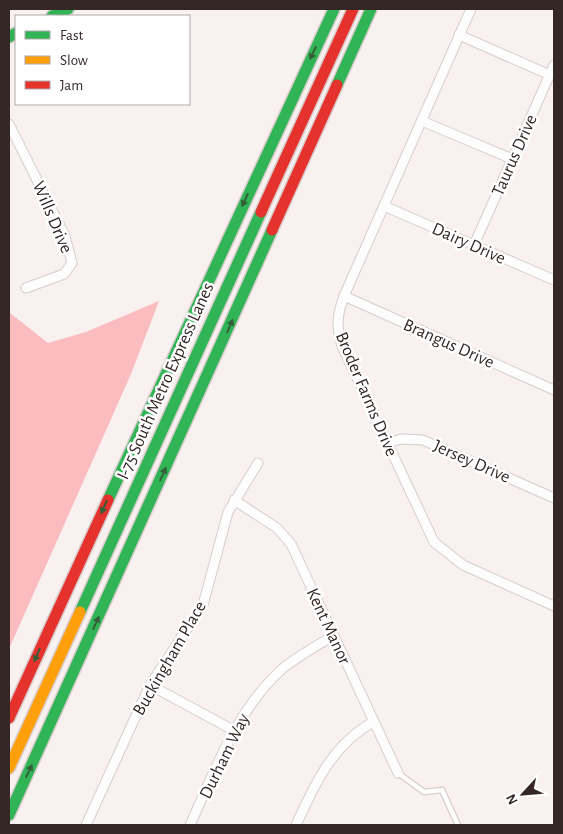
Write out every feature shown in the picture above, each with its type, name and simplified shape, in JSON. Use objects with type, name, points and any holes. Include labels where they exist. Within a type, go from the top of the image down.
[{"type":"main road","points":[[54,15],[68,9]]},
{"type":"main road","points":[[9,718],[172,357],[334,9]]},
{"type":"main road","name":"I-75 South Metro Express Lanes","points":[[9,768],[353,9]]},
{"type":"main road","points":[[9,815],[371,9]]},
{"type":"street","name":"Broder Farms Drive","points":[[471,9],[344,296],[337,314],[337,328],[342,346],[428,533],[442,550],[463,565],[554,606]]},
{"type":"street","points":[[459,35],[550,75]]},
{"type":"street","name":"Taurus Drive","points":[[474,245],[554,64]]},
{"type":"street","points":[[422,121],[512,160]]},
{"type":"street","name":"Wills Drive","points":[[9,124],[61,227],[72,263],[64,274],[26,288]]},
{"type":"street","name":"Dairy Drive","points":[[384,206],[554,280]]},
{"type":"street","name":"Brangus Drive","points":[[344,296],[554,390]]},
{"type":"street","name":"Jersey Drive","points":[[386,443],[401,439],[428,441],[554,498]]},
{"type":"street","name":"Buckingham Place","points":[[86,825],[150,685],[203,605],[224,524],[234,500],[258,463]]},
{"type":"street","name":"Kent Manor","points":[[234,500],[286,536],[296,553],[398,774]]},
{"type":"street","name":"Durham Way","points":[[190,825],[233,730],[248,707],[283,669],[303,653],[333,636]]},
{"type":"street","points":[[150,685],[233,730]]},
{"type":"street","points":[[296,825],[314,785],[329,761],[354,734],[373,722]]},
{"type":"lane","points":[[398,774],[424,792],[442,790],[458,825]]},
{"type":"shaded area","points":[[159,301],[131,374],[9,649],[9,305],[10,313],[48,343],[86,332]]},
{"type":"traffic: fast","points":[[54,15],[68,9]]},
{"type":"traffic: fast","points":[[108,500],[334,9]]},
{"type":"traffic: fast","points":[[337,85],[371,9]]},
{"type":"traffic: fast","points":[[9,37],[15,34]]},
{"type":"traffic: fast","points":[[80,612],[261,212]]},
{"type":"traffic: fast","points":[[9,815],[272,230]]},
{"type":"traffic: slow","points":[[9,768],[80,612]]},
{"type":"traffic: jam","points":[[261,212],[353,9]]},
{"type":"traffic: jam","points":[[272,230],[337,85]]},
{"type":"traffic: jam","points":[[9,718],[108,500]]}]
